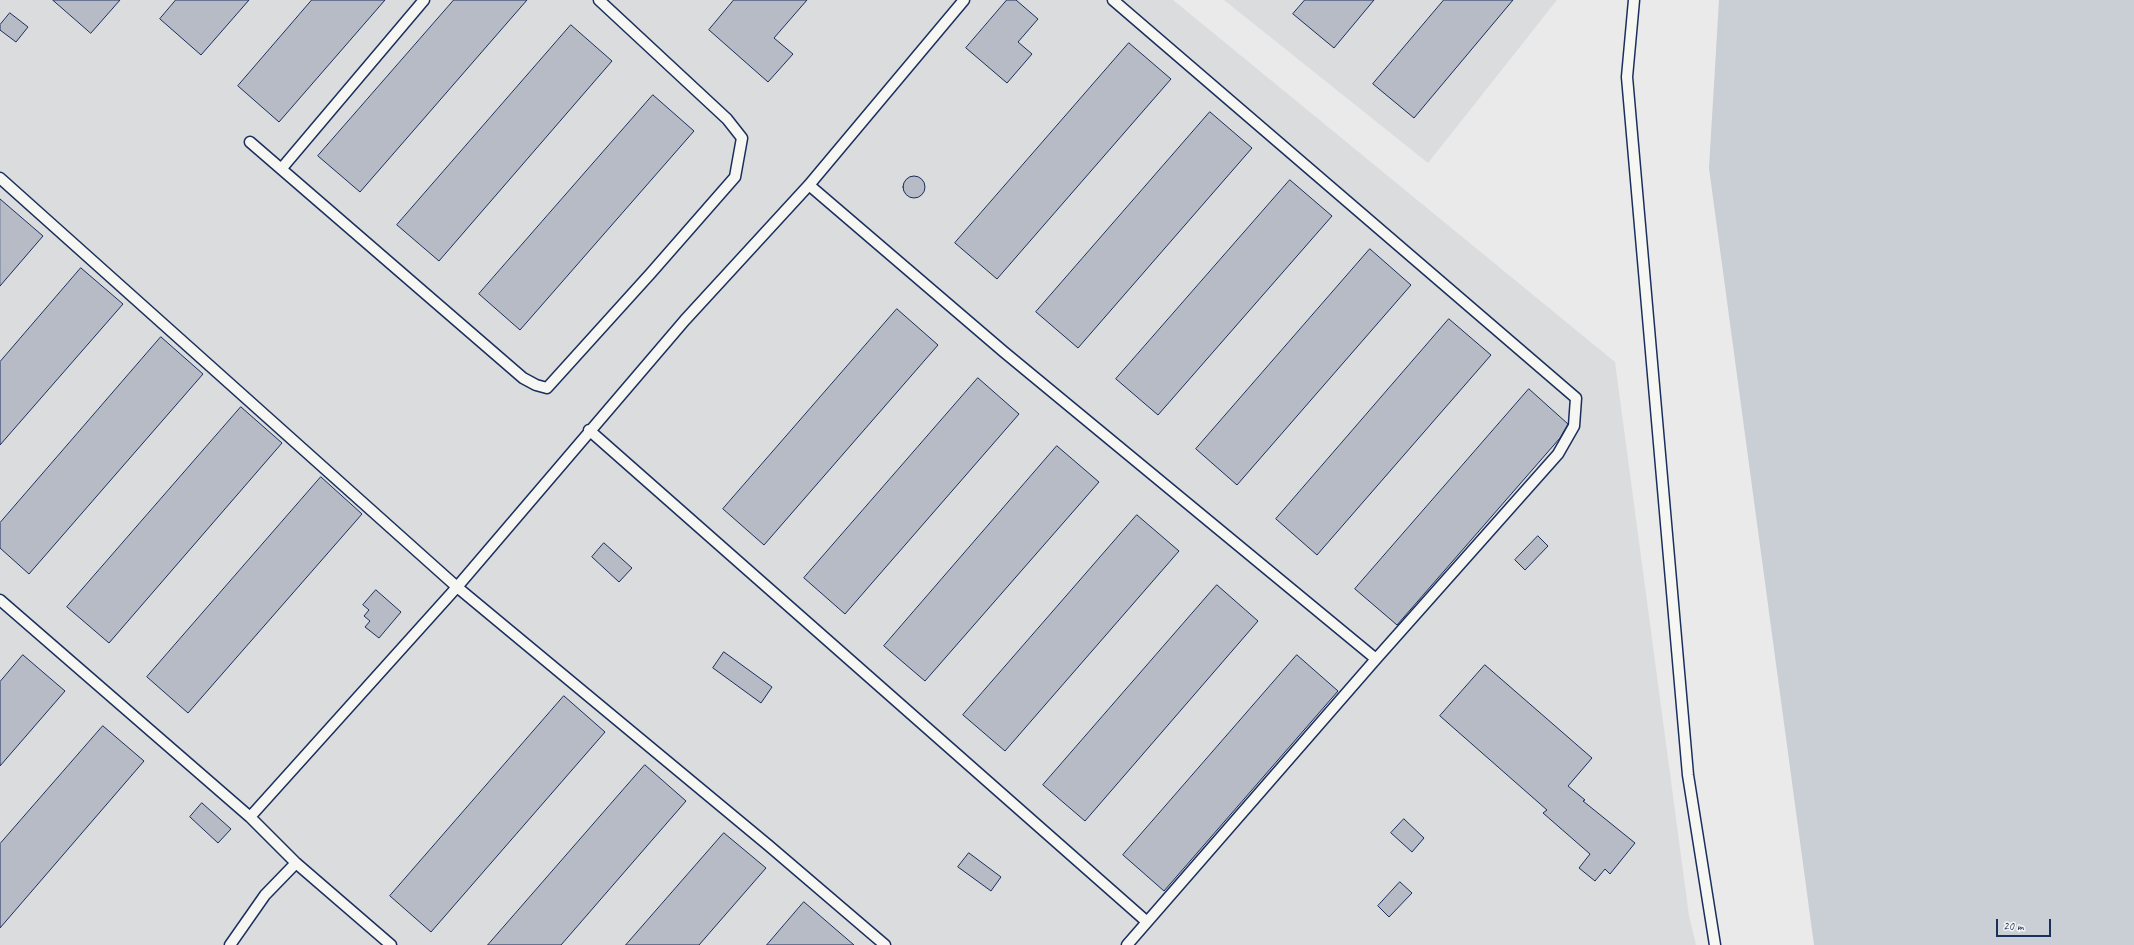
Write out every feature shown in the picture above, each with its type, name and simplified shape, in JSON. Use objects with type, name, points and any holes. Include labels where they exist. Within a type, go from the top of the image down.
[{"type":"lane","points":[[282,168],[424,0]]},
{"type":"lane","points":[[250,142],[524,378],[536,385],[547,388],[651,274],[735,177],[742,138],[727,119],[599,0]]},
{"type":"lane","points":[[250,817],[456,587],[589,430],[685,320],[809,185],[964,0]]},
{"type":"lane","points":[[1113,0],[1576,398],[1574,426],[1558,454],[1146,921],[1127,945]]},
{"type":"lane","points":[[1634,0],[1627,77],[1688,775],[1715,945]]},
{"type":"lane","points":[[0,178],[456,587],[768,845],[885,945]]},
{"type":"lane","points":[[809,185],[1004,352],[1376,659]]},
{"type":"lane","points":[[589,430],[1146,921]]},
{"type":"lane","points":[[0,600],[250,817],[296,862],[391,945]]},
{"type":"lane","points":[[230,945],[266,895],[296,862]]},
{"type":"shaded area","points":[[0,0],[1173,0],[1615,362],[1689,916],[1696,945],[0,945]]},
{"type":"shaded area","points":[[1224,0],[1557,0],[1428,163]]},
{"type":"shaded area","points":[[1719,0],[2134,0],[2134,945],[1814,945],[1709,168]]},
{"type":"building","points":[[53,0],[120,0],[91,33]]},
{"type":"building","points":[[176,0],[249,0],[201,55],[160,19]]},
{"type":"building","points":[[312,0],[385,0],[279,122],[238,86]]},
{"type":"building","points":[[454,0],[527,0],[360,192],[318,156]]},
{"type":"building","points":[[734,0],[807,0],[774,38],[793,54],[768,82],[709,30]]},
{"type":"building","points":[[1007,0],[1016,0],[1038,19],[1018,42],[1032,54],[1007,83],[966,48]]},
{"type":"building","points":[[1305,0],[1374,0],[1334,48],[1293,14]]},
{"type":"building","points":[[1444,0],[1513,0],[1414,118],[1373,84]]},
{"type":"building","points":[[10,13],[28,27],[16,42],[0,30],[0,25]]},
{"type":"building","points":[[571,25],[612,61],[439,261],[397,225]]},
{"type":"building","points":[[1129,43],[1171,79],[997,279],[955,243]]},
{"type":"building","points":[[653,95],[694,131],[520,330],[479,294]]},
{"type":"building","points":[[1210,112],[1252,148],[1078,348],[1036,312]]},
{"type":"building","points":[[910,176],[918,176],[925,183],[925,191],[918,198],[910,198],[903,191],[903,183]]},
{"type":"building","points":[[1290,180],[1332,216],[1158,415],[1116,379]]},
{"type":"building","points":[[0,199],[43,236],[0,286]]},
{"type":"building","points":[[1370,249],[1411,285],[1237,485],[1196,449]]},
{"type":"building","points":[[81,268],[123,304],[0,445],[0,362]]},
{"type":"building","points":[[897,309],[938,345],[764,545],[723,509]]},
{"type":"building","points":[[1449,319],[1491,355],[1317,555],[1276,519]]},
{"type":"building","points":[[161,337],[203,374],[29,574],[0,548],[0,523]]},
{"type":"building","points":[[978,378],[1019,414],[845,614],[804,578]]},
{"type":"building","points":[[1529,389],[1568,424],[1560,438],[1397,625],[1355,589]]},
{"type":"building","points":[[241,407],[282,443],[109,643],[67,607]]},
{"type":"building","points":[[1057,446],[1099,482],[925,681],[884,646]]},
{"type":"building","points":[[321,477],[362,514],[188,713],[147,677]]},
{"type":"building","points":[[1137,515],[1179,551],[1005,751],[963,715]]},
{"type":"building","points":[[1538,536],[1548,546],[1525,570],[1515,560]]},
{"type":"building","points":[[604,543],[632,568],[619,582],[592,557]]},
{"type":"building","points":[[1217,585],[1258,621],[1085,821],[1043,785]]},
{"type":"building","points":[[376,590],[401,612],[379,638],[365,627],[370,621],[364,616],[369,610],[363,605]]},
{"type":"building","points":[[724,652],[772,687],[761,703],[713,668]]},
{"type":"building","points":[[23,655],[65,691],[0,766],[0,682]]},
{"type":"building","points":[[1297,655],[1338,691],[1164,891],[1123,855]]},
{"type":"building","points":[[1485,665],[1592,758],[1568,786],[1585,800],[1583,801],[1635,843],[1610,874],[1605,869],[1595,881],[1579,868],[1590,854],[1543,813],[1547,810],[1440,716]]},
{"type":"building","points":[[564,696],[605,732],[431,932],[390,896]]},
{"type":"building","points":[[103,726],[144,761],[0,928],[0,844]]},
{"type":"building","points":[[645,765],[686,801],[561,945],[488,945]]},
{"type":"building","points":[[202,803],[231,829],[218,843],[190,817]]},
{"type":"building","points":[[1404,819],[1424,838],[1412,852],[1391,833]]},
{"type":"building","points":[[724,833],[766,868],[699,945],[626,945]]},
{"type":"building","points":[[969,853],[1001,877],[991,891],[958,867]]},
{"type":"building","points":[[1400,882],[1412,893],[1389,917],[1378,906]]},
{"type":"building","points":[[804,902],[854,945],[767,945]]}]
